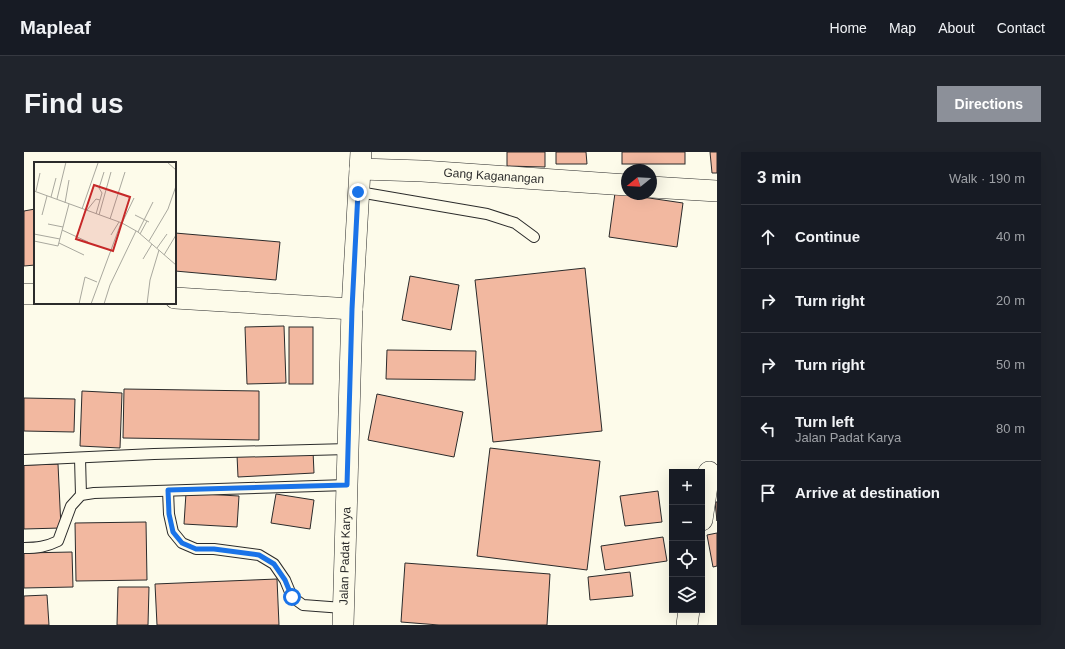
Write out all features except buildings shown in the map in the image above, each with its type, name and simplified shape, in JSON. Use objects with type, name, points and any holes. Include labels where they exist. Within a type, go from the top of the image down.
[{"type":"street","name":"Gang Kaganangan","points":[[361,161],[422,171],[621,185]]},
{"type":"street","name":"Jalan Padat Karya","points":[[343,616],[352,309],[361,161]]},
{"type":"street","points":[[657,186],[717,191]]},
{"type":"street","points":[[176,298],[352,309]]},
{"type":"street","points":[[704,505],[709,472]]},
{"type":"street","points":[[687,625],[689,613]]},
{"type":"lane","points":[[358,192],[487,214],[515,223],[534,237]]},
{"type":"lane","points":[[24,460],[348,449]]},
{"type":"lane","points":[[80,458],[81,495]]},
{"type":"lane","points":[[24,548],[37,548],[50,545],[58,541],[71,506],[81,495],[94,493],[168,490],[347,485]]},
{"type":"lane","points":[[168,490],[169,514],[173,532],[182,543],[196,549],[214,549],[259,555],[274,564],[285,580],[292,597],[303,605],[343,616]]},
{"type":"route","points":[[292,597],[285,580],[274,564],[259,555],[214,549],[196,549],[182,543],[173,532],[169,514],[168,490],[347,485],[352,309],[358,192]]}]
